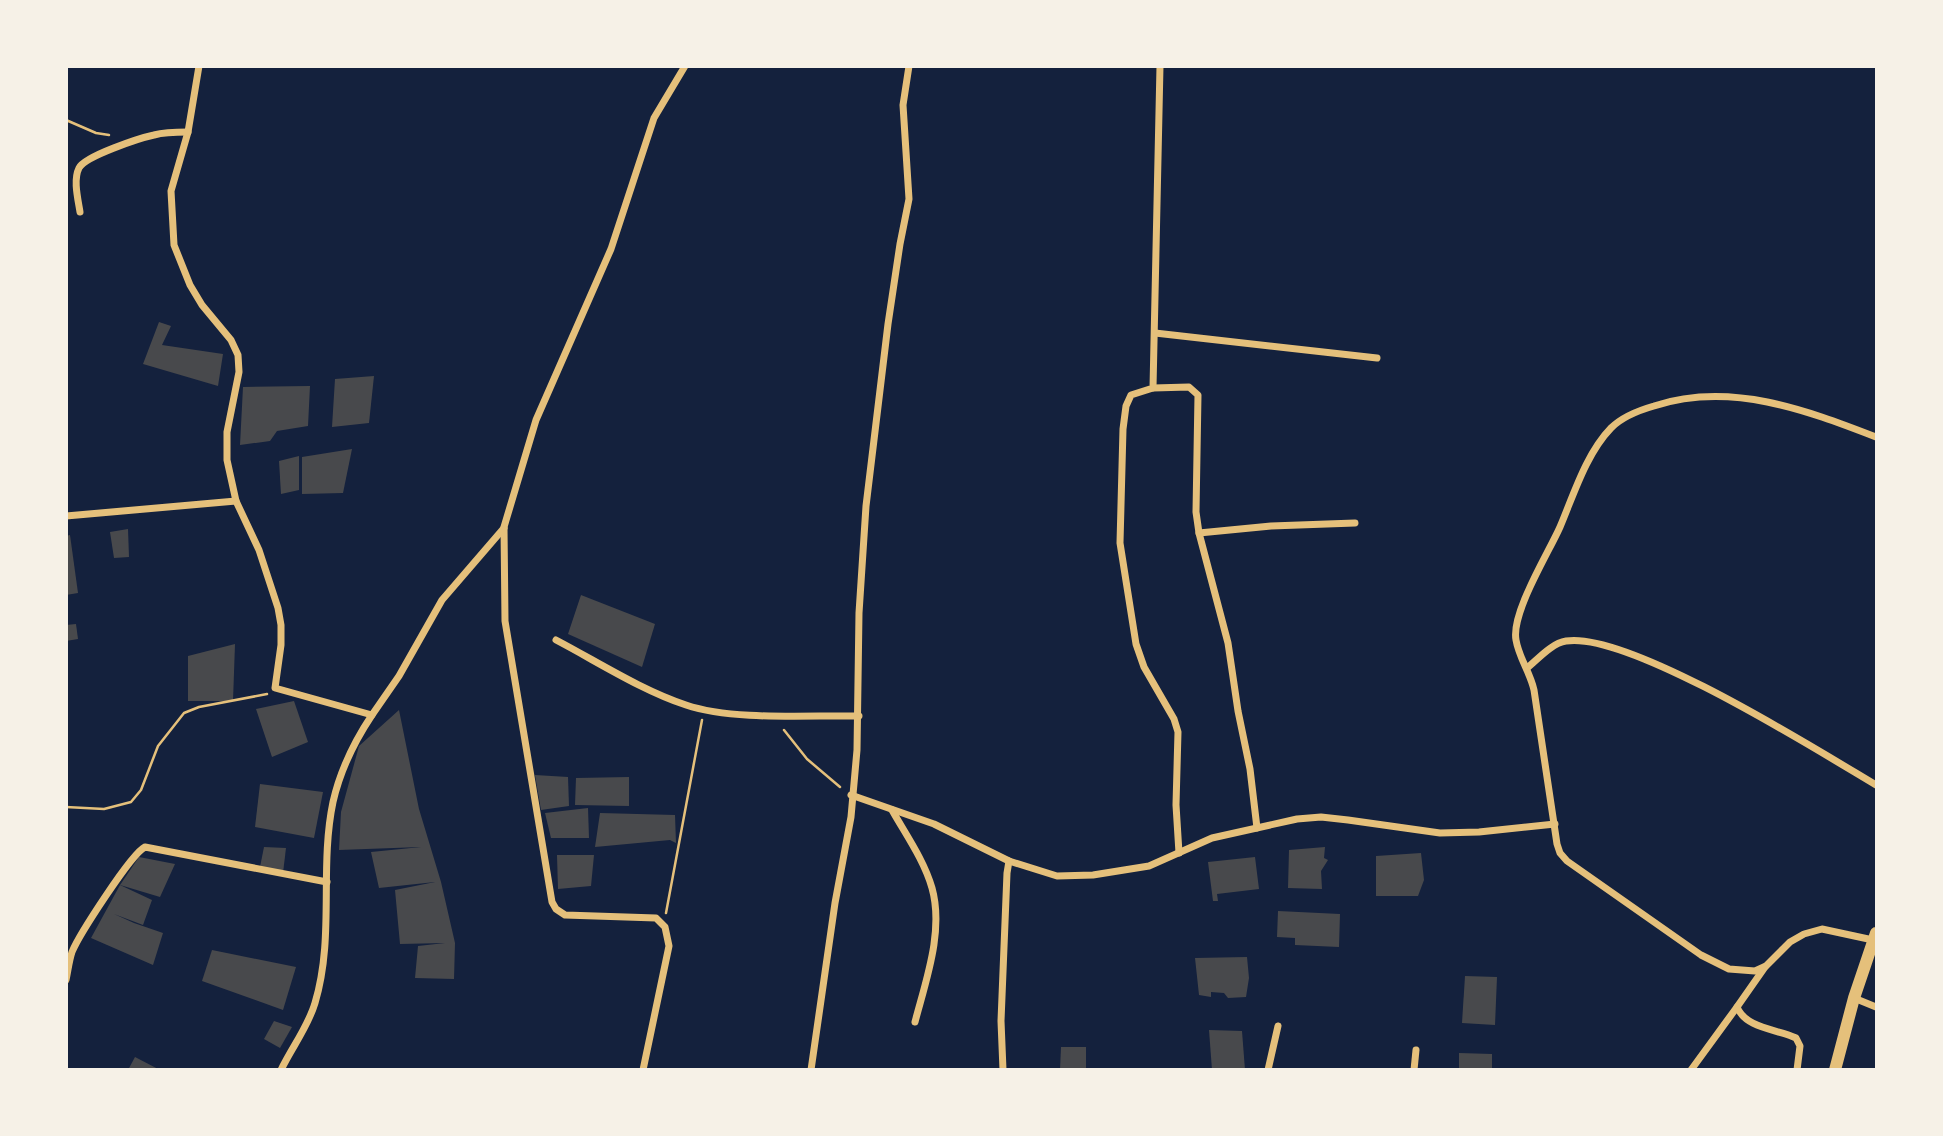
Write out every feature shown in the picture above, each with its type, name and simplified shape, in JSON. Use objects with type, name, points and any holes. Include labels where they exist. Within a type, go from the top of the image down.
[{"type":"street","points":[[199,66],[188,132],[171,191],[174,245],[195,294],[230,340],[238,355],[239,372],[227,447],[229,478],[236,501],[259,550],[278,608],[281,645],[275,688],[372,715]]},
{"type":"street","points":[[643,1069],[669,946],[665,927],[656,918],[565,915],[551,902],[505,621],[504,527],[536,420],[611,249],[654,118],[685,66]]},
{"type":"street","points":[[811,1069],[835,903],[851,817],[859,716],[859,613],[866,506],[884,350],[909,198],[903,106],[909,66]]},
{"type":"street","points":[[1153,388],[1160,66]]},
{"type":"street","points":[[80,212],[76,172],[81,163],[155,135],[188,132]]},
{"type":"street","points":[[1155,333],[1377,358]]},
{"type":"street","points":[[1179,853],[1176,805],[1178,732],[1174,719],[1144,667],[1136,644],[1120,544],[1126,406],[1131,395],[1153,388],[1189,387],[1198,395],[1196,512],[1228,643],[1250,769],[1257,828]]},
{"type":"street","points":[[1766,966],[1755,971],[1729,970],[1701,955],[1567,861],[1560,853],[1534,690],[1516,640],[1515,628],[1518,614],[1576,488],[1602,439],[1621,420],[1668,401],[1732,396],[1817,414],[1877,437]]},
{"type":"street","points":[[66,516],[236,501]]},
{"type":"street","points":[[1199,533],[1271,526],[1354,523]]},
{"type":"street","points":[[281,1069],[315,1005],[326,945],[329,830],[334,800],[349,755],[399,676],[442,600],[504,527]]},
{"type":"street","points":[[556,640],[656,693],[688,706],[726,713],[859,716]]},
{"type":"street","points":[[1527,668],[1564,641],[1577,640],[1616,648],[1714,692],[1877,785]]},
{"type":"street","points":[[852,795],[960,836],[1009,861],[1057,876],[1093,875],[1149,866],[1212,838],[1297,819],[1321,817],[1440,833],[1555,824]]},
{"type":"street","points":[[891,810],[925,869],[933,889],[935,932],[915,1022]]},
{"type":"street","points":[[66,980],[72,952],[98,907],[134,855],[145,847],[327,882]]},
{"type":"street","points":[[1003,1069],[1001,1021],[1009,861]]},
{"type":"street","points":[[1691,1069],[1766,966],[1790,942],[1804,934],[1822,929],[1875,937],[1854,998],[1835,1069]]},
{"type":"street","points":[[1854,998],[1877,1007]]},
{"type":"street","points":[[1737,1007],[1747,1020],[1796,1038],[1800,1046],[1797,1069]]},
{"type":"street","points":[[1268,1069],[1278,1026]]},
{"type":"street","points":[[1414,1069],[1416,1050]]},
{"type":"path","points":[[66,120],[96,133],[140,140]]},
{"type":"path","points":[[66,807],[104,809],[131,802],[141,790],[158,746],[184,713],[199,707],[267,694],[275,688]]},
{"type":"path","points":[[665,920],[704,709]]},
{"type":"path","points":[[783,728],[814,765],[852,795]]},
{"type":"building","points":[[159,322],[171,326],[162,345],[223,354],[218,386],[143,364]]},
{"type":"building","points":[[374,376],[369,423],[332,427],[335,379]]},
{"type":"building","points":[[310,386],[308,426],[277,431],[270,441],[240,445],[243,387]]},
{"type":"building","points":[[352,449],[343,493],[302,494],[302,457]]},
{"type":"building","points":[[299,456],[299,490],[281,494],[279,461]]},
{"type":"building","points":[[128,529],[129,557],[114,558],[110,532]]},
{"type":"building","points":[[70,535],[78,593],[66,595],[66,536]]},
{"type":"building","points":[[581,595],[655,624],[642,667],[568,634]]},
{"type":"building","points":[[76,624],[78,639],[66,641],[66,625]]},
{"type":"building","points":[[235,644],[233,701],[188,701],[188,656]]},
{"type":"building","points":[[294,701],[308,742],[272,757],[256,709]]},
{"type":"building","points":[[399,710],[419,809],[441,882],[455,943],[454,979],[415,978],[418,946],[445,943],[400,944],[395,890],[435,882],[379,888],[371,852],[421,847],[339,850],[341,812],[359,746]]},
{"type":"building","points":[[535,775],[568,777],[569,806],[541,810]]},
{"type":"building","points":[[629,777],[629,806],[575,805],[576,778]]},
{"type":"building","points":[[260,784],[323,792],[314,838],[255,827]]},
{"type":"building","points":[[588,808],[589,838],[551,838],[545,813]]},
{"type":"building","points":[[600,813],[675,815],[676,843],[670,840],[595,847]]},
{"type":"building","points":[[264,847],[286,848],[283,873],[260,867]]},
{"type":"building","points":[[1325,847],[1324,858],[1328,860],[1321,871],[1322,889],[1288,888],[1289,850]]},
{"type":"building","points":[[1421,853],[1424,880],[1418,896],[1376,896],[1376,856]]},
{"type":"building","points":[[557,855],[594,855],[591,886],[558,889]]},
{"type":"building","points":[[139,857],[175,864],[160,897],[120,885]]},
{"type":"building","points":[[1255,857],[1259,889],[1217,894],[1218,901],[1213,901],[1208,862]]},
{"type":"building","points":[[120,885],[152,900],[143,925],[114,914],[163,933],[153,965],[91,938]]},
{"type":"building","points":[[1278,911],[1340,914],[1339,947],[1295,945],[1295,938],[1277,937]]},
{"type":"building","points":[[212,950],[296,967],[283,1010],[202,981]]},
{"type":"building","points":[[1247,957],[1249,978],[1246,997],[1228,998],[1224,993],[1211,992],[1211,997],[1199,995],[1195,958]]},
{"type":"building","points":[[1465,976],[1497,977],[1495,1025],[1462,1023]]},
{"type":"building","points":[[274,1021],[292,1027],[280,1048],[264,1039]]},
{"type":"building","points":[[1209,1030],[1242,1031],[1245,1070],[1212,1070]]},
{"type":"building","points":[[1061,1047],[1086,1047],[1086,1070],[1060,1070]]},
{"type":"building","points":[[1459,1053],[1492,1054],[1492,1070],[1459,1070]]},
{"type":"building","points":[[135,1057],[160,1070],[128,1070]]}]
